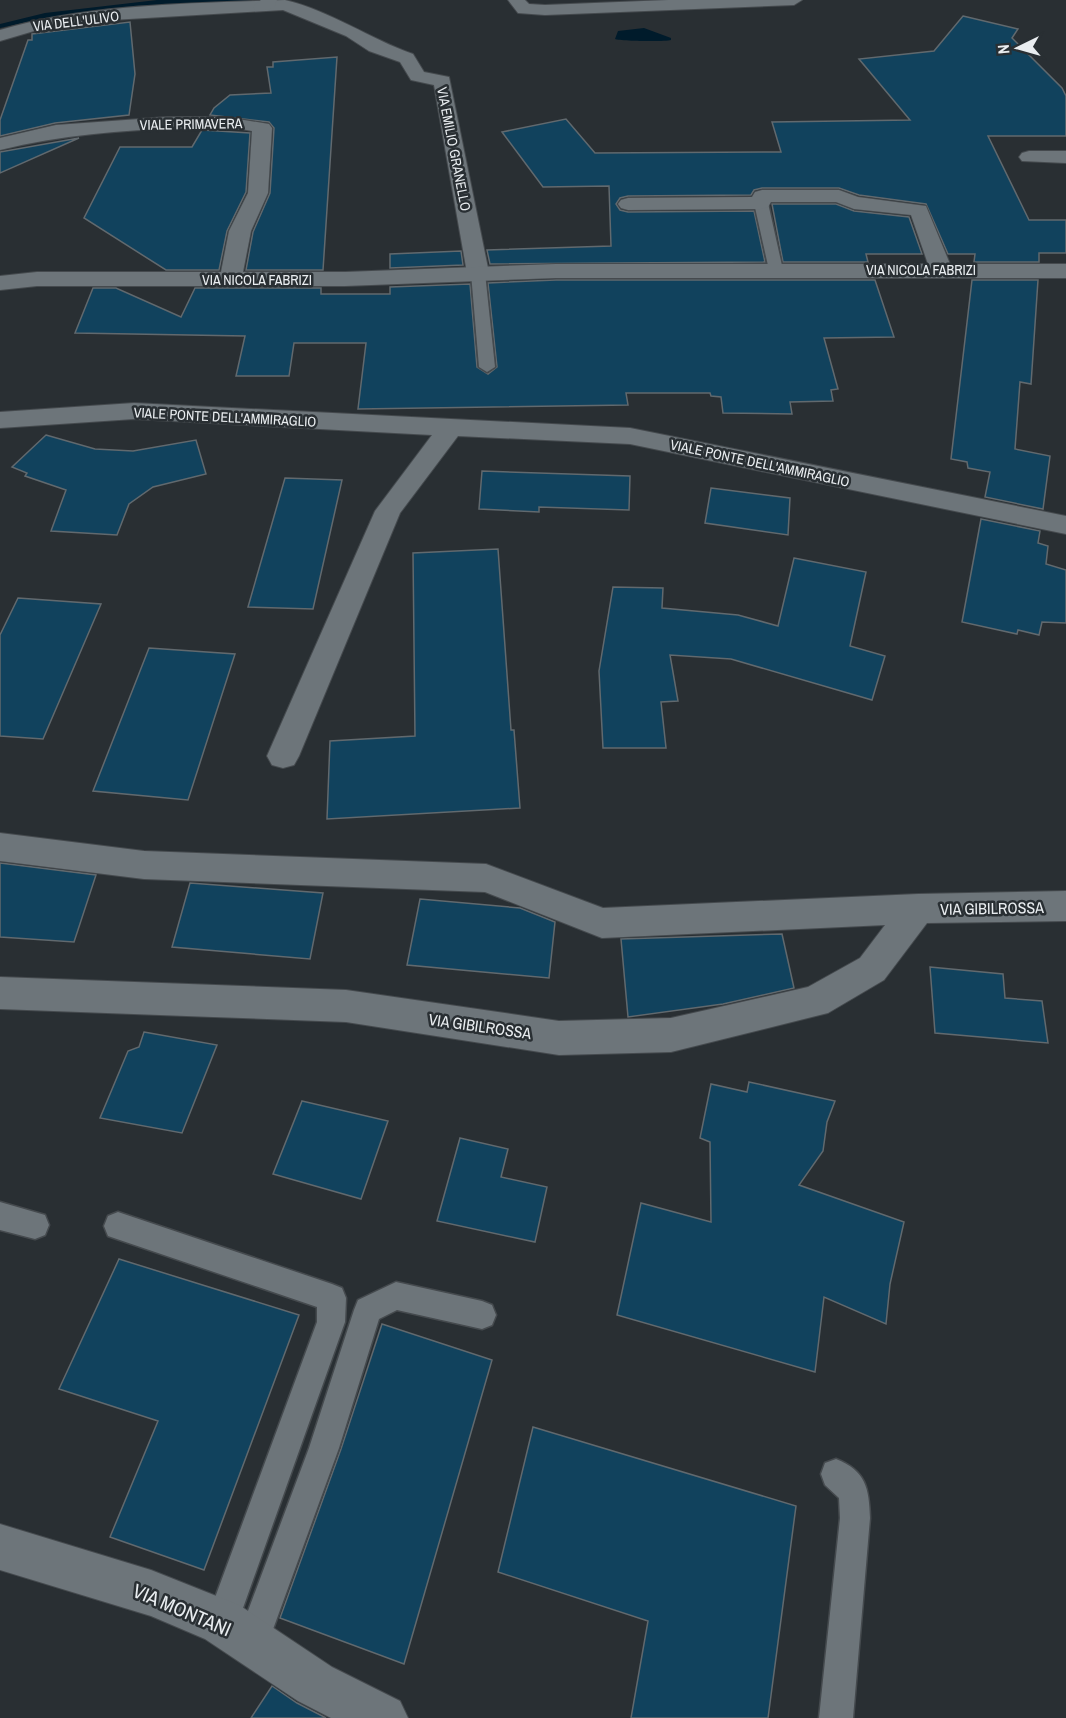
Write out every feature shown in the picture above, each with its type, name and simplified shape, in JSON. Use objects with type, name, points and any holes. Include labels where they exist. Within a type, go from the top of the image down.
[{"type":"street","points":[[516,0],[525,9],[545,10],[794,0]]},
{"type":"street","name":"VIA EMILIO GRANELLO","points":[[190,10],[265,3],[285,5],[352,32],[375,47],[407,58],[417,76],[443,81],[477,273]]},
{"type":"street","name":"VIA DELL'ULIVO","points":[[0,36],[32,26],[59,21],[190,10]]},
{"type":"street","name":"VIALE PRIMAVERA","points":[[0,144],[74,129],[224,122],[253,123],[262,128],[258,193],[240,231],[230,280]]},
{"type":"street","points":[[1029,157],[1066,157]]},
{"type":"street","points":[[762,179],[825,182],[839,196],[854,203],[918,210],[941,269]]},
{"type":"street","points":[[628,204],[761,203],[762,196],[839,196]]},
{"type":"street","name":"VIA NICOLA FABRIZI","points":[[0,261],[37,279]]},
{"type":"street","name":"VIA NICOLA FABRIZI","points":[[0,283],[37,279],[230,280],[376,278],[477,273],[941,269],[1066,271]]},
{"type":"street","name":"VIALE PONTE DELL'AMMIRAGLIO","points":[[0,420],[134,411],[450,429],[630,436],[1066,525]]},
{"type":"street","points":[[283,756],[388,511],[450,429]]},
{"type":"street","name":"VIA GIBILROSSA","points":[[0,847],[144,865],[486,878],[602,923],[918,909],[1066,906]]},
{"type":"street","name":"VIA GIBILROSSA","points":[[0,993],[346,1006],[559,1038],[671,1035],[815,1002],[872,969],[918,909]]},
{"type":"street","name":"VIA MONTANI","points":[[0,1547],[152,1593],[237,1632],[315,1684],[384,1718]]},
{"type":"lane","points":[[761,203],[776,270]]},
{"type":"lane","points":[[477,273],[487,367]]},
{"type":"lane","points":[[0,1216],[35,1225]]},
{"type":"lane","points":[[118,1226],[332,1298],[331,1322],[237,1632]]},
{"type":"lane","points":[[237,1632],[324,1448],[368,1310],[396,1296],[483,1315]]},
{"type":"lane","points":[[836,1474],[854,1491],[855,1518],[836,1718]]},
{"type":"water","points":[[644,28],[671,38],[671,40],[615,39],[618,31]]},
{"type":"building","points":[[963,16],[1018,29],[1012,38],[1062,88],[1066,96],[1066,136],[988,136],[1029,220],[1066,220],[1066,253],[1039,253],[1039,262],[974,262],[975,254],[948,254],[926,204],[859,195],[839,188],[762,188],[754,190],[751,195],[628,196],[620,198],[616,204],[620,210],[628,212],[754,211],[765,262],[490,264],[487,250],[611,246],[609,186],[543,187],[502,132],[566,119],[595,153],[781,152],[772,122],[910,120],[859,59],[934,51]]},
{"type":"building","points":[[130,22],[135,74],[129,115],[55,123],[0,136],[0,120],[28,40],[32,40],[32,34]]},
{"type":"building","points":[[337,57],[323,270],[246,270],[253,232],[270,193],[274,128],[269,122],[210,115],[214,108],[230,95],[271,93],[267,67],[273,67],[273,62]]},
{"type":"building","points":[[202,130],[250,133],[246,192],[227,231],[219,270],[166,270],[84,218],[120,147],[192,147]]},
{"type":"building","points":[[79,138],[0,173],[0,152]]},
{"type":"building","points":[[772,204],[836,204],[854,211],[909,217],[922,254],[866,254],[868,262],[783,262]]},
{"type":"building","points":[[461,251],[463,265],[390,268],[390,254]]},
{"type":"building","points":[[556,280],[875,280],[894,337],[824,338],[838,389],[831,390],[833,401],[790,402],[792,414],[723,413],[721,397],[711,396],[710,393],[626,393],[628,405],[358,409],[366,343],[294,343],[289,376],[236,376],[245,336],[75,333],[93,288],[116,288],[181,317],[195,288],[321,288],[321,294],[390,294],[390,287],[470,284],[477,367],[488,374],[497,367],[488,283]]},
{"type":"building","points":[[972,280],[1038,280],[1031,384],[1020,382],[1015,449],[1050,456],[1043,509],[985,497],[990,472],[968,468],[967,462],[951,459]]},
{"type":"building","points":[[46,435],[95,449],[133,451],[196,440],[206,474],[153,487],[129,504],[117,535],[51,531],[66,490],[25,476],[27,473],[12,467]]},
{"type":"building","points":[[482,471],[630,476],[629,510],[539,507],[539,512],[479,509]]},
{"type":"building","points":[[285,478],[342,480],[313,609],[248,607]]},
{"type":"building","points":[[711,488],[790,498],[788,535],[705,523]]},
{"type":"building","points":[[981,519],[1040,531],[1038,543],[1048,546],[1046,564],[1066,570],[1066,623],[1042,622],[1039,635],[1018,630],[1017,634],[962,622]]},
{"type":"building","points":[[498,549],[511,730],[514,730],[520,808],[327,819],[330,741],[415,736],[413,553]]},
{"type":"building","points":[[794,558],[866,572],[850,646],[885,656],[872,700],[731,659],[670,655],[678,701],[661,702],[666,748],[603,748],[599,671],[613,587],[663,588],[662,608],[738,615],[778,626]]},
{"type":"building","points":[[18,598],[101,604],[43,739],[0,736],[0,635]]},
{"type":"building","points":[[149,648],[235,654],[188,800],[93,791]]},
{"type":"building","points":[[0,863],[96,875],[74,942],[0,937]]},
{"type":"building","points":[[190,883],[323,893],[310,959],[172,947]]},
{"type":"building","points":[[420,899],[520,908],[555,922],[549,978],[407,965]]},
{"type":"building","points":[[782,934],[794,988],[723,1004],[628,1017],[621,939]]},
{"type":"building","points":[[930,967],[1003,974],[1005,998],[1042,1001],[1048,1043],[935,1033]]},
{"type":"building","points":[[144,1032],[217,1045],[182,1133],[100,1118],[128,1051],[139,1047]]},
{"type":"building","points":[[749,1082],[835,1101],[827,1122],[823,1151],[799,1185],[904,1222],[890,1284],[886,1324],[824,1297],[815,1372],[617,1315],[641,1203],[711,1222],[710,1142],[700,1138],[711,1084],[747,1092]]},
{"type":"building","points":[[302,1101],[388,1121],[361,1199],[273,1174]]},
{"type":"building","points":[[460,1138],[508,1149],[501,1177],[547,1187],[535,1242],[437,1221]]},
{"type":"building","points":[[119,1259],[299,1315],[204,1570],[110,1537],[158,1421],[59,1389]]},
{"type":"building","points":[[382,1324],[492,1360],[404,1664],[280,1618],[341,1449]]},
{"type":"building","points":[[533,1427],[796,1506],[768,1718],[631,1718],[648,1621],[498,1572]]},
{"type":"building","points":[[272,1686],[297,1703],[326,1718],[251,1718]]},
{"type":"waterway","points":[[0,26],[45,15],[158,2],[253,0]]}]
